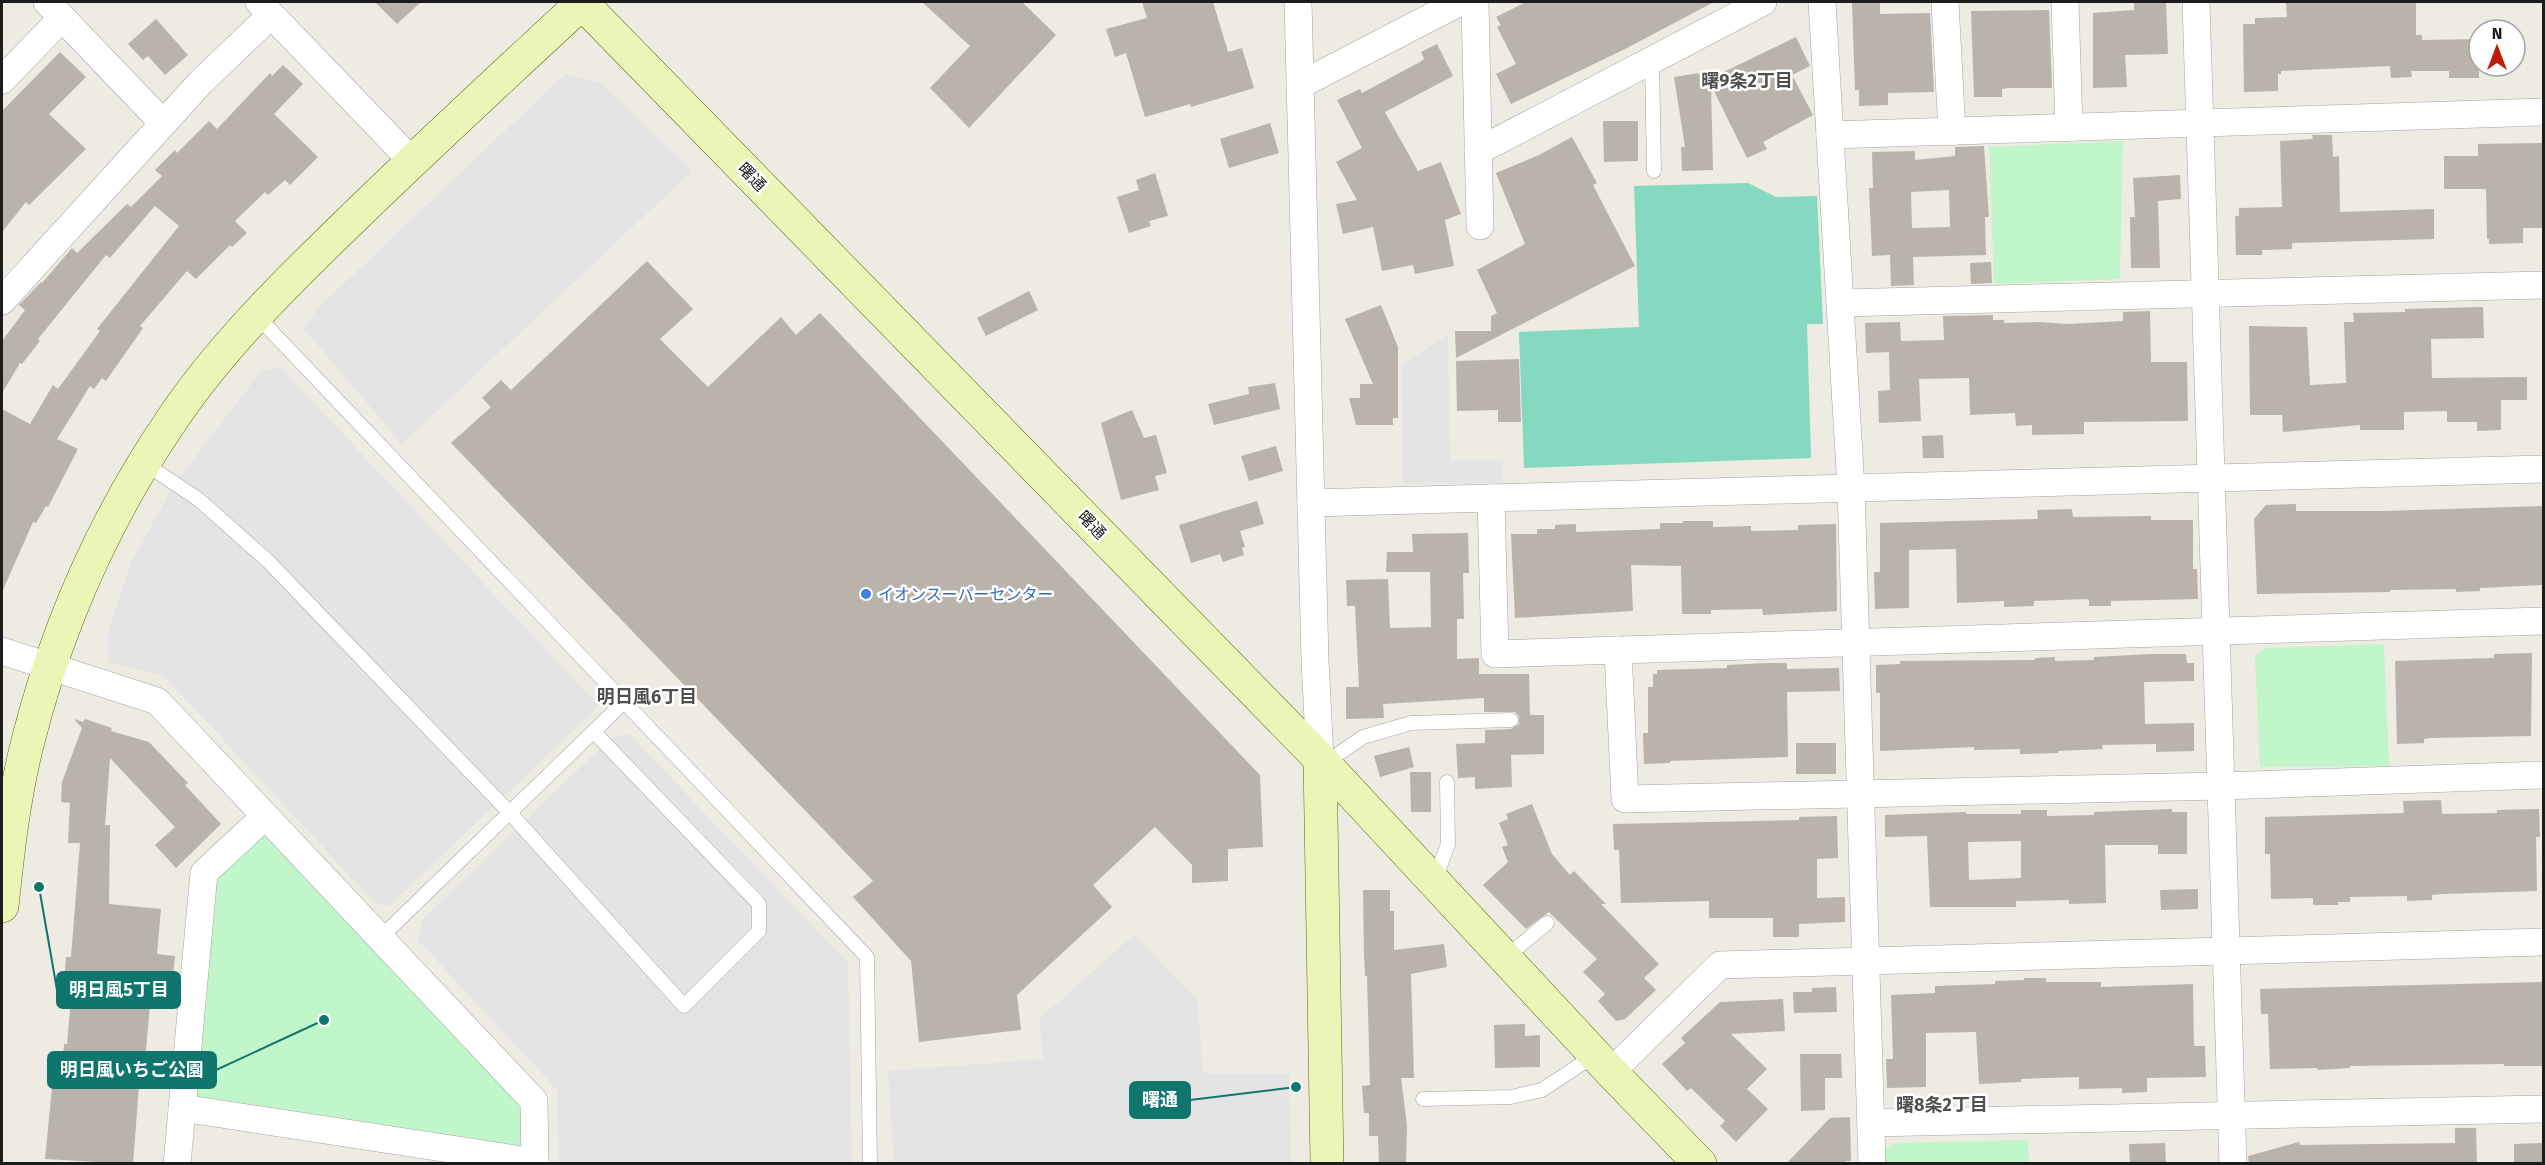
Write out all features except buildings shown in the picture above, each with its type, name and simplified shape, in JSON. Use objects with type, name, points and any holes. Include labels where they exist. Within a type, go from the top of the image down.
[{"type":"street","points":[[2,906],[10,828],[27,742],[50,668],[86,572],[124,494],[174,416],[235,340],[303,266],[581,2]]},
{"type":"street","name":"曙通","points":[[581,2],[1322,761],[1700,1164]]},
{"type":"street","points":[[1298,2],[1311,503],[1322,761],[1328,1164]]},
{"type":"street","points":[[1300,85],[1460,2]]},
{"type":"street","points":[[1475,2],[1480,226]]},
{"type":"street","points":[[1478,151],[1763,2]]},
{"type":"street","points":[[1822,2],[1851,488],[1872,1164]]},
{"type":"street","points":[[1945,2],[1952,132]]},
{"type":"street","points":[[2065,2],[2069,128]]},
{"type":"street","points":[[2196,2],[2233,1164]]},
{"type":"street","points":[[2,301],[200,83],[264,8],[412,161]]},
{"type":"street","points":[[2,80],[55,10],[163,123]]},
{"type":"street","points":[[1830,135],[2544,112]]},
{"type":"street","points":[[1840,303],[2544,285]]},
{"type":"street","points":[[1311,503],[2544,469]]},
{"type":"street","points":[[1491,498],[1495,654],[2544,621]]},
{"type":"street","points":[[1618,650],[1625,799],[2221,786],[2544,775]]},
{"type":"street","points":[[2,651],[157,701],[534,1101],[535,1163],[182,1108]]},
{"type":"street","points":[[177,1164],[204,873],[265,816]]},
{"type":"street","points":[[1603,1063],[1720,965],[2544,942]]},
{"type":"street","points":[[1871,1123],[2544,1109]]},
{"type":"lane","points":[[1652,60],[1654,171]]},
{"type":"lane","points":[[257,316],[867,957],[870,1164]]},
{"type":"lane","points":[[144,463],[198,499],[268,561],[510,813],[684,1006],[759,931],[759,904],[594,732]]},
{"type":"lane","points":[[380,938],[624,702]]},
{"type":"lane","points":[[1322,761],[1363,737],[1411,723],[1511,720]]},
{"type":"lane","points":[[1434,882],[1448,844],[1448,782]]},
{"type":"lane","points":[[1505,958],[1547,923]]},
{"type":"lane","points":[[1423,1099],[1511,1097],[1542,1090],[1603,1063]]},
{"type":"green space","points":[[2123,141],[2120,279],[1994,284],[1989,147]]},
{"type":"green space","points":[[1748,183],[1776,197],[1817,196],[1823,324],[1807,324],[1811,458],[1524,468],[1519,332],[1639,327],[1634,186]]},
{"type":"green space","points":[[2384,644],[2389,766],[2260,767],[2255,656],[2266,648]]},
{"type":"green space","points":[[265,816],[534,1101],[535,1162],[182,1108],[204,873]]},
{"type":"green space","points":[[2028,1140],[2029,1163],[1884,1163],[1883,1149],[1895,1143]]},
{"type":"shaded area","points":[[565,74],[601,83],[692,171],[402,444],[304,329],[317,309]]},
{"type":"shaded area","points":[[1448,334],[1450,461],[1503,460],[1503,483],[1403,484],[1402,365]]},
{"type":"shaded area","points":[[281,368],[599,706],[389,906],[375,903],[165,677],[108,662],[108,631],[132,561],[173,486],[262,370]]},
{"type":"shaded area","points":[[629,734],[848,963],[852,1163],[559,1163],[557,1090],[418,940],[422,920],[612,737]]},
{"type":"shaded area","points":[[1134,935],[1197,999],[1203,1073],[1289,1074],[1291,1163],[894,1163],[888,1071],[1043,1059],[1039,1019]]},
{"type":"place","name":"イオンスーパーセンター","points":[[866,594]]},
{"type":"place","name":"明日風5丁目","points":[[39,887]]},
{"type":"place","name":"明日風いちご公園","points":[[324,1020]]},
{"type":"place","name":"曙通","points":[[1296,1087]]},
{"type":"district","name":"曙9条2丁目","points":[[1747,81]]},
{"type":"district","name":"明日風6丁目","points":[[647,697]]},
{"type":"district","name":"曙8条2丁目","points":[[1942,1105]]}]
